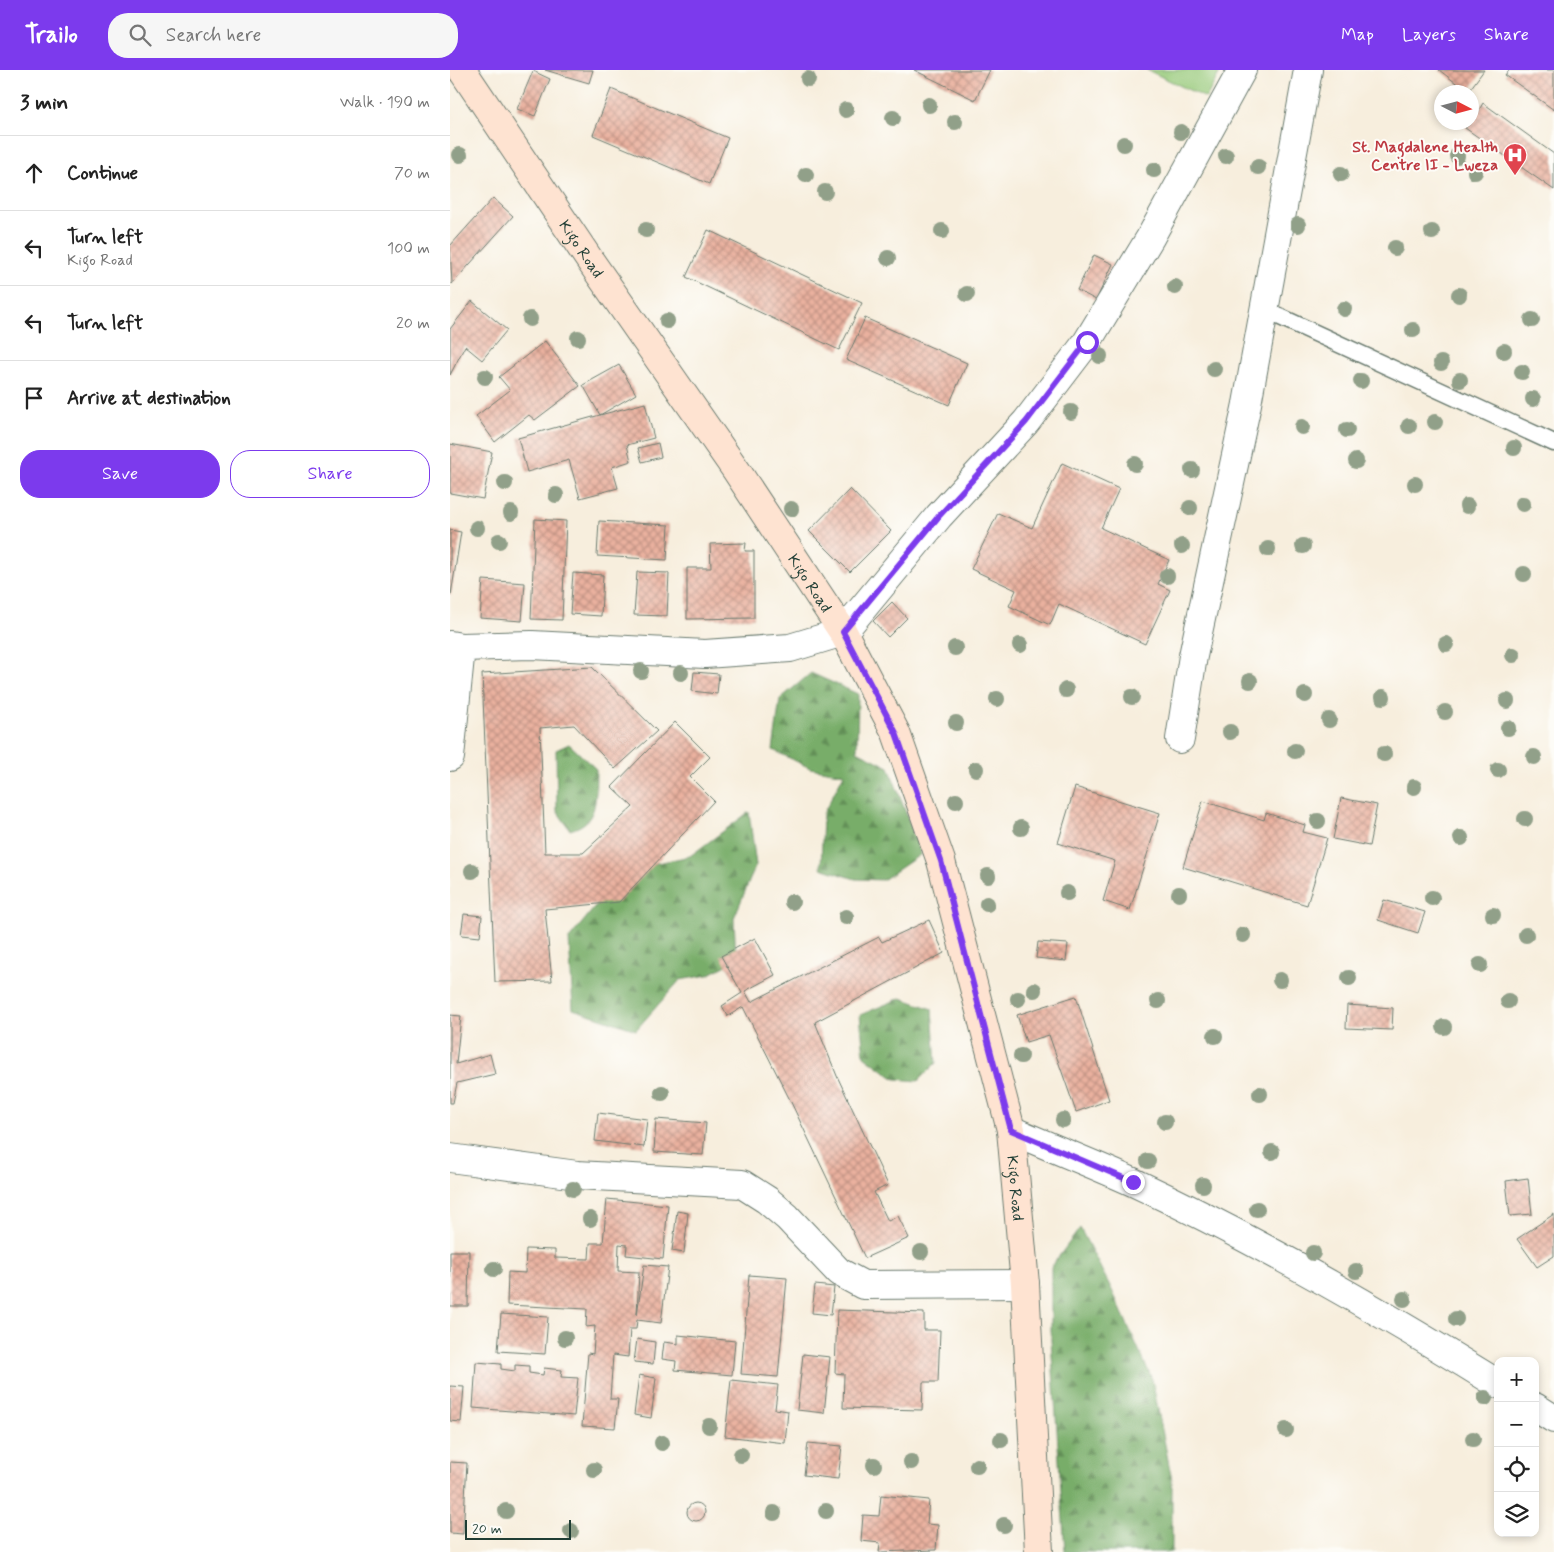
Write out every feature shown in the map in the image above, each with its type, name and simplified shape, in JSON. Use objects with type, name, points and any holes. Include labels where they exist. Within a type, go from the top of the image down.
[{"type":"street","name":"Kigo Road","points":[[462,70],[736,470],[843,632],[896,733],[941,861],[1011,1130],[1025,1284],[1039,1552]]},
{"type":"street","points":[[450,757],[455,646],[532,645],[705,654],[790,648],[843,632],[939,516],[1026,422],[1087,342],[1150,238],[1242,70]]},
{"type":"street","points":[[1180,739],[1193,656],[1247,404],[1308,70]]},
{"type":"street","points":[[1011,1130],[1133,1182],[1248,1239],[1433,1344],[1494,1382]]},
{"type":"street","points":[[450,1158],[577,1175],[742,1184],[767,1200],[788,1217],[839,1272],[863,1286],[1025,1284]]},
{"type":"street","points":[[1539,1410],[1554,1419]]},
{"type":"lane","points":[[1264,310],[1554,443]]},
{"type":"green space","points":[[1147,70],[1221,70],[1206,98]]},
{"type":"green space","points":[[811,673],[858,694],[857,751],[889,767],[921,854],[883,880],[855,879],[821,868],[823,814],[844,774],[810,768],[773,750],[780,699]]},
{"type":"green space","points":[[569,744],[596,769],[596,798],[592,814],[587,821],[570,830],[557,811],[556,750]]},
{"type":"green space","points":[[749,812],[756,865],[734,918],[736,960],[708,975],[680,980],[636,1030],[573,1009],[569,939],[625,870],[690,856]]},
{"type":"green space","points":[[901,998],[932,1009],[936,1063],[918,1081],[895,1079],[864,1056],[860,1015]]},
{"type":"green space","points":[[1080,1228],[1111,1288],[1152,1379],[1172,1480],[1172,1552],[1065,1552],[1051,1340],[1051,1267]]},
{"type":"building","points":[[545,70],[593,70],[589,83]]},
{"type":"building","points":[[914,70],[990,70],[975,100]]},
{"type":"building","points":[[1439,70],[1484,70],[1473,85],[1459,85]]},
{"type":"building","points":[[1509,70],[1554,70],[1554,110],[1505,75]]},
{"type":"building","points":[[533,71],[550,79],[535,116],[517,109]]},
{"type":"building","points":[[611,89],[728,138],[709,184],[593,135]]},
{"type":"building","points":[[1483,103],[1554,154],[1554,190],[1468,130],[1479,130],[1479,110]]},
{"type":"building","points":[[493,198],[513,216],[452,284],[450,246]]},
{"type":"building","points":[[708,230],[862,303],[839,350],[686,277]]},
{"type":"building","points":[[1094,255],[1113,264],[1096,300],[1077,290]]},
{"type":"building","points":[[472,301],[507,330],[482,360],[465,346],[450,375],[450,329]]},
{"type":"building","points":[[865,318],[967,363],[949,405],[846,360]]},
{"type":"building","points":[[545,341],[580,386],[535,420],[529,415],[495,442],[476,416],[510,390],[499,377]]},
{"type":"building","points":[[619,365],[636,394],[600,415],[583,385]]},
{"type":"building","points":[[645,403],[654,438],[627,445],[631,461],[612,467],[618,488],[580,498],[569,460],[527,472],[518,438]]},
{"type":"building","points":[[658,443],[661,457],[642,462],[638,448]]},
{"type":"building","points":[[450,444],[492,452],[483,499],[450,493]]},
{"type":"building","points":[[1062,463],[1119,489],[1101,528],[1169,560],[1158,584],[1170,590],[1145,644],[1059,604],[1050,625],[1009,606],[1016,590],[971,569],[998,513],[1032,528]]},
{"type":"building","points":[[850,489],[891,531],[850,572],[809,531]]},
{"type":"building","points":[[535,519],[566,521],[562,620],[531,619]]},
{"type":"building","points":[[599,521],[669,525],[667,560],[597,556]]},
{"type":"building","points":[[450,530],[461,532],[451,595],[450,594]]},
{"type":"building","points":[[746,543],[745,551],[754,551],[754,618],[687,619],[687,568],[711,568],[710,544]]},
{"type":"building","points":[[637,572],[669,573],[667,616],[634,615]]},
{"type":"building","points":[[573,573],[603,575],[601,616],[570,614]]},
{"type":"building","points":[[483,580],[525,583],[522,621],[480,618]]},
{"type":"building","points":[[892,602],[907,618],[888,637],[873,621]]},
{"type":"building","points":[[592,667],[657,731],[615,769],[574,725],[540,728],[545,853],[583,853],[633,807],[612,787],[675,722],[710,757],[690,777],[714,801],[619,902],[545,909],[552,981],[495,982],[482,674]]},
{"type":"building","points":[[694,672],[719,674],[717,694],[692,691]]},
{"type":"building","points":[[1075,787],[1160,813],[1130,910],[1103,901],[1115,861],[1058,843]]},
{"type":"building","points":[[1341,798],[1377,805],[1369,846],[1333,839]]},
{"type":"building","points":[[1203,801],[1264,820],[1266,813],[1305,825],[1303,832],[1327,838],[1307,905],[1183,867]]},
{"type":"building","points":[[1384,900],[1425,912],[1418,933],[1378,920]]},
{"type":"building","points":[[464,914],[482,916],[480,937],[461,935]]},
{"type":"building","points":[[929,920],[944,953],[815,1022],[837,1076],[888,1185],[874,1192],[888,1221],[898,1216],[909,1238],[865,1258],[789,1098],[743,1007],[728,1016],[722,1006],[742,993],[721,956],[755,938],[775,975],[745,991],[751,1002],[879,937],[882,942]]},
{"type":"building","points":[[1038,942],[1068,944],[1066,961],[1036,958]]},
{"type":"building","points":[[1076,996],[1109,1100],[1076,1112],[1049,1035],[1026,1042],[1017,1015]]},
{"type":"building","points":[[1347,1005],[1393,1008],[1392,1030],[1346,1028]]},
{"type":"building","points":[[450,1015],[461,1016],[456,1064],[490,1054],[495,1074],[457,1083],[453,1103],[450,1103]]},
{"type":"building","points":[[598,1113],[647,1119],[644,1147],[595,1141]]},
{"type":"building","points":[[656,1119],[706,1123],[703,1155],[654,1152]]},
{"type":"building","points":[[1528,1178],[1532,1214],[1510,1216],[1506,1181]]},
{"type":"building","points":[[607,1199],[668,1205],[663,1259],[626,1255],[627,1245],[619,1244],[618,1271],[639,1272],[637,1315],[644,1265],[668,1267],[661,1323],[637,1320],[636,1329],[630,1329],[628,1357],[613,1355],[610,1399],[618,1399],[615,1428],[582,1426],[588,1353],[593,1354],[595,1326],[586,1327],[587,1309],[507,1305],[508,1272],[525,1273],[526,1249],[555,1250],[555,1258],[589,1259],[590,1243],[603,1243]]},
{"type":"building","points":[[677,1211],[688,1213],[684,1253],[672,1251]]},
{"type":"building","points":[[1554,1214],[1554,1256],[1537,1267],[1517,1239]]},
{"type":"building","points":[[450,1251],[469,1251],[468,1306],[450,1306]]},
{"type":"building","points":[[749,1275],[787,1278],[778,1377],[741,1374]]},
{"type":"building","points":[[815,1285],[834,1287],[831,1315],[812,1313]]},
{"type":"building","points":[[837,1310],[924,1313],[924,1330],[940,1330],[938,1382],[923,1382],[922,1410],[843,1408],[844,1374],[835,1373]]},
{"type":"building","points":[[501,1314],[548,1317],[545,1354],[498,1351]]},
{"type":"building","points":[[678,1335],[735,1341],[732,1375],[675,1370],[676,1361],[662,1359],[664,1342],[678,1344]]},
{"type":"building","points":[[637,1339],[655,1342],[653,1364],[634,1362]]},
{"type":"building","points":[[803,1354],[830,1357],[824,1413],[797,1410]]},
{"type":"building","points":[[476,1362],[501,1364],[501,1369],[515,1371],[515,1365],[529,1366],[529,1373],[543,1375],[544,1368],[562,1370],[561,1377],[578,1378],[574,1416],[473,1408]]},
{"type":"building","points":[[639,1375],[656,1378],[651,1418],[634,1415]]},
{"type":"building","points":[[731,1380],[778,1385],[775,1409],[788,1411],[785,1443],[725,1436]]},
{"type":"building","points":[[450,1386],[464,1387],[461,1422],[450,1421]]},
{"type":"building","points":[[808,1443],[842,1446],[838,1479],[804,1475]]},
{"type":"building","points":[[450,1462],[467,1463],[463,1534],[450,1533]]},
{"type":"building","points":[[881,1495],[929,1500],[927,1524],[938,1525],[936,1550],[879,1552],[880,1543],[861,1541],[863,1515],[879,1516]]},
{"type":"building","points":[[696,1503],[702,1506],[705,1512],[702,1518],[696,1521],[690,1518],[687,1512],[690,1506]]},
{"type":"place","name":"St. Magdalene Health Centre II - Lweza","points":[[1515,176]]},
{"type":"route","points":[[1087,342],[1026,422],[939,516],[843,632],[896,733],[941,861],[1011,1130],[1133,1182]]}]
